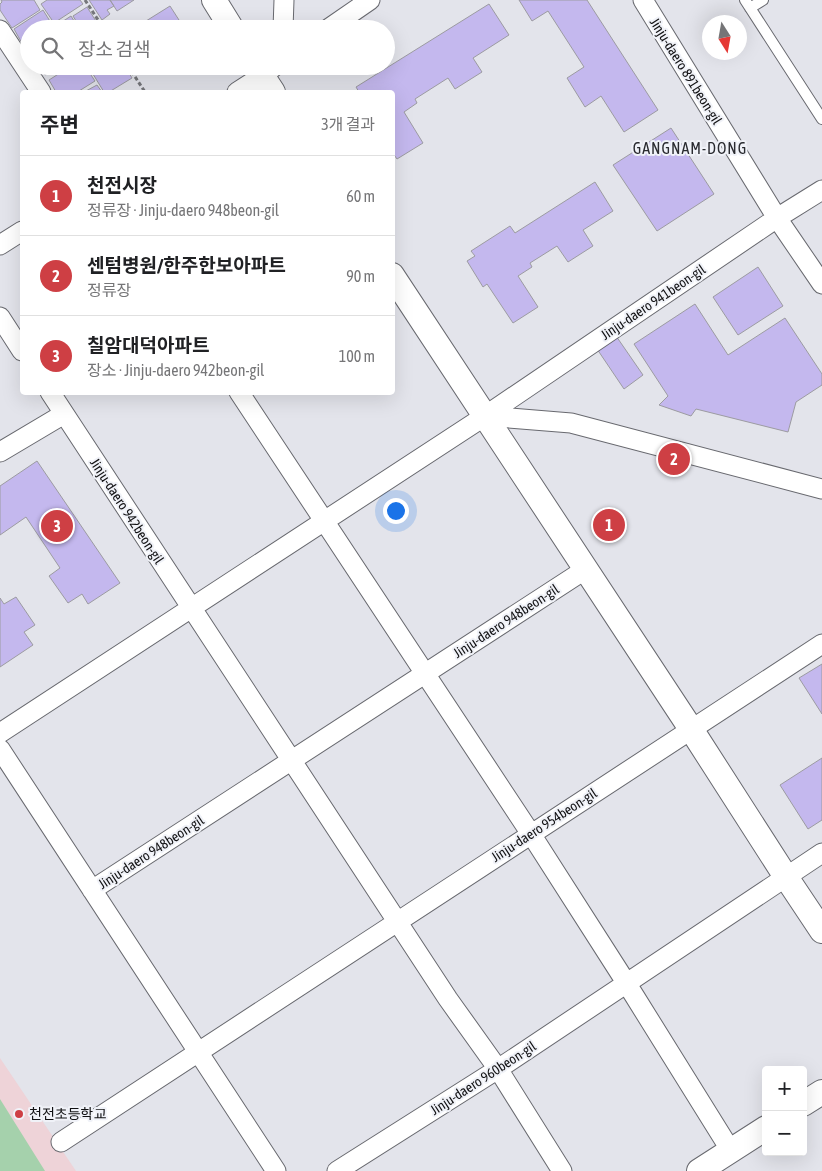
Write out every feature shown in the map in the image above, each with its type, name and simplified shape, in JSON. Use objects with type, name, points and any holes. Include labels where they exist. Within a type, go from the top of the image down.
[{"type":"street","points":[[214,0],[226,20]]},
{"type":"street","points":[[283,20],[284,0]]},
{"type":"street","points":[[341,20],[370,0]]},
{"type":"street","name":"Jinju-daero 891beon-gil","points":[[643,0],[777,218],[822,284]]},
{"type":"street","points":[[0,30],[20,60]]},
{"type":"street","points":[[30,75],[40,90]]},
{"type":"street","points":[[240,90],[266,75]]},
{"type":"street","name":"Jinju-daero 941beon-gil","points":[[485,416],[777,218],[822,190]]},
{"type":"street","points":[[0,246],[20,232]]},
{"type":"street","points":[[395,279],[822,931]]},
{"type":"street","points":[[0,316],[20,348]]},
{"type":"street","name":"Jinju-daero 942beon-gil","points":[[52,395],[291,761]]},
{"type":"street","points":[[242,395],[531,834],[731,1151]]},
{"type":"street","points":[[0,452],[64,414]]},
{"type":"street","points":[[0,733],[485,416],[571,424],[822,490]]},
{"type":"street","name":"Jinju-daero 948beon-gil","points":[[198,1052],[92,890],[586,569]]},
{"type":"street","name":"Jinju-daero 954beon-gil","points":[[60,1142],[822,644]]},
{"type":"street","points":[[0,749],[92,890]]},
{"type":"street","points":[[291,761],[448,999],[498,1069],[562,1171]]},
{"type":"street","name":"Jinju-daero 960beon-gil","points":[[337,1171],[498,1069],[822,854]]},
{"type":"street","points":[[198,1052],[276,1171]]},
{"type":"street","points":[[807,1101],[822,1092]]},
{"type":"street","points":[[699,1171],[762,1131]]},
{"type":"lane","points":[[763,0],[748,4],[822,119]]},
{"type":"path","points":[[85,0],[98,20]]},
{"type":"path","points":[[134,75],[144,90]]},
{"type":"shaded area","name":"천전초등학교","points":[[0,1058],[76,1171],[0,1171]]},
{"type":"green space","points":[[0,1099],[45,1171],[0,1171]]},
{"type":"building","points":[[1,0],[34,0],[40,10],[24,20],[20,20],[20,23],[12,28],[0,10]]},
{"type":"building","points":[[47,0],[80,0],[83,4],[59,20],[52,20],[41,4]]},
{"type":"building","points":[[89,0],[110,0],[114,6],[107,10],[110,14],[102,20]]},
{"type":"building","points":[[110,0],[134,0],[117,11]]},
{"type":"building","points":[[519,0],[587,0],[658,110],[624,132],[601,96],[585,107],[567,78],[584,67],[548,11],[532,21]]},
{"type":"building","points":[[489,4],[509,35],[473,58],[482,72],[455,89],[448,78],[415,99],[417,103],[404,112],[423,143],[397,159],[395,156],[395,90],[358,90],[356,87],[375,75],[395,75],[395,63]]},
{"type":"building","points":[[170,6],[179,20],[148,20]]},
{"type":"building","points":[[87,7],[95,20],[75,20],[73,16]]},
{"type":"building","points":[[43,10],[49,20],[28,20]]},
{"type":"building","points":[[71,16],[73,20],[65,20]]},
{"type":"building","points":[[20,25],[20,40],[14,29]]},
{"type":"building","points":[[57,75],[91,75],[95,81],[81,90],[55,90],[49,80]]},
{"type":"building","points":[[94,75],[130,75],[132,78],[112,90],[103,90]]},
{"type":"building","points":[[97,85],[101,90],[88,90]]},
{"type":"building","points":[[671,128],[714,194],[657,231],[613,165]]},
{"type":"building","points":[[595,182],[613,211],[583,230],[593,246],[568,262],[557,246],[530,263],[532,267],[518,276],[538,307],[513,323],[487,284],[483,287],[467,261],[475,256],[471,251],[510,226],[515,233]]},
{"type":"building","points":[[758,267],[783,306],[738,335],[713,297]]},
{"type":"building","points":[[695,304],[728,355],[785,318],[822,374],[822,385],[796,402],[788,432],[696,409],[691,416],[659,405],[668,396],[634,344]]},
{"type":"building","points":[[614,333],[643,375],[624,389],[595,346]]},
{"type":"building","points":[[37,461],[120,583],[88,604],[82,594],[68,603],[49,576],[60,568],[26,517],[0,535],[0,486]]},
{"type":"building","points":[[16,597],[35,625],[24,632],[33,645],[0,667],[0,598],[4,604]]},
{"type":"building","points":[[822,664],[822,714],[799,678]]},
{"type":"building","points":[[822,758],[822,820],[808,829],[780,785]]},
{"type":"place","name":"센텀병원/한주한보아파트","points":[[674,459]]},
{"type":"place","name":"천전시장","points":[[609,525]]},
{"type":"place","name":"칠암대덕아파트","points":[[57,526]]},
{"type":"place","name":"천전초등학교","points":[[19,1114]]},
{"type":"district","name":"GANGNAM-DONG","points":[[690,148]]}]
